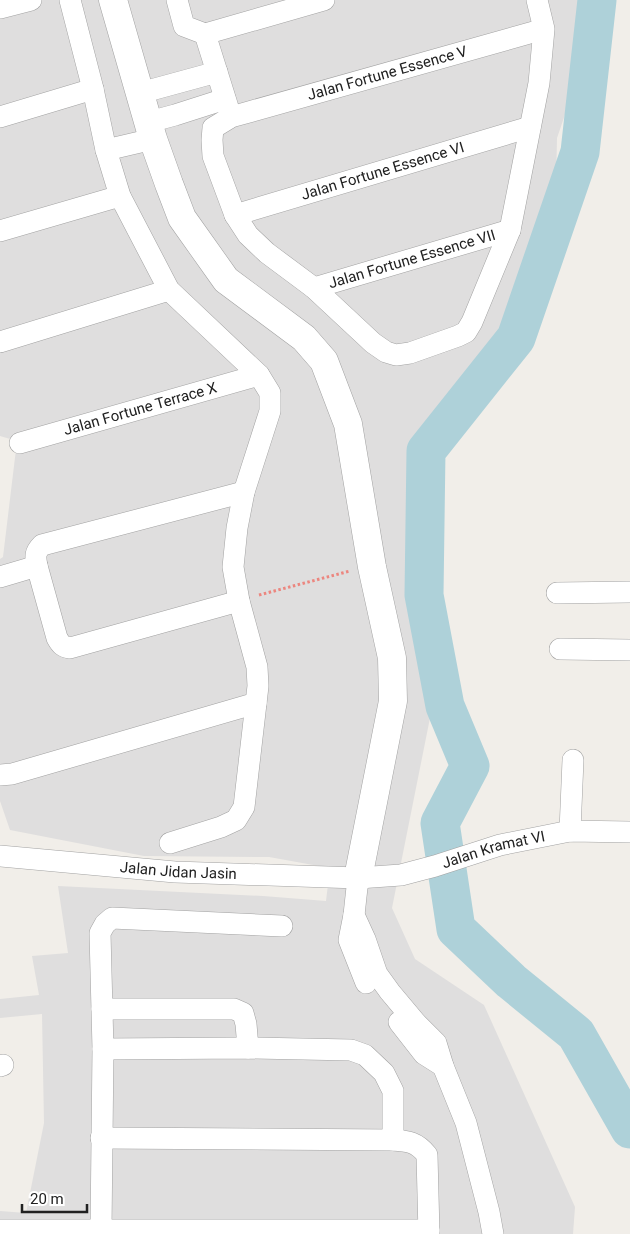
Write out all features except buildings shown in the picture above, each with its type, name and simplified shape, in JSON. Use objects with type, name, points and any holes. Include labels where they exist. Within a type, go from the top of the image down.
[{"type":"street","points":[[0,8],[31,0]]},
{"type":"street","points":[[70,0],[93,89],[106,150],[120,196],[169,290],[259,375],[270,393],[270,411],[244,492],[236,528],[233,567],[239,601],[257,667],[258,686],[244,807],[236,820],[221,828],[170,843]]},
{"type":"street","points":[[114,0],[151,130],[182,218],[226,280],[304,338],[324,361],[348,424],[372,567],[392,658],[393,701],[358,878],[354,915],[365,939],[377,974],[411,1017],[436,1043],[443,1066],[466,1123],[490,1212],[493,1234]]},
{"type":"street","points":[[177,0],[184,26],[205,34],[324,0]]},
{"type":"street","points":[[205,34],[228,108],[213,128],[213,156],[235,215],[248,235],[267,253],[314,288],[373,343],[386,352],[396,355],[410,353],[466,332],[472,322],[510,230],[539,83],[544,29],[537,0]]},
{"type":"street","name":"Jalan Fortune Essence V","points":[[106,150],[151,130],[175,115],[228,108],[544,29]]},
{"type":"street","points":[[140,93],[217,72]]},
{"type":"street","points":[[0,117],[93,89]]},
{"type":"street","name":"Jalan Fortune Essence VI","points":[[235,215],[530,127]]},
{"type":"street","points":[[0,231],[120,196]]},
{"type":"street","name":"Jalan Fortune Essence VII","points":[[314,288],[510,230]]},
{"type":"street","points":[[0,342],[169,290]]},
{"type":"street","name":"Jalan Fortune Terrace X","points":[[20,443],[259,375]]},
{"type":"street","points":[[239,601],[70,648],[64,647],[60,645],[57,638],[35,555],[37,549],[42,545],[244,492]]},
{"type":"street","points":[[0,577],[37,566]]},
{"type":"street","points":[[557,593],[630,592]]},
{"type":"street","points":[[560,650],[630,650]]},
{"type":"street","points":[[0,775],[12,774],[256,703]]},
{"type":"street","points":[[570,831],[572,760]]},
{"type":"street","name":"Jalan Kramat VI","points":[[358,878],[400,875],[500,845],[570,831],[630,832]]},
{"type":"street","name":"Jalan Jidan Jasin","points":[[0,856],[175,872],[358,878]]},
{"type":"street","points":[[101,1230],[103,1049],[100,932],[112,918],[282,926]]},
{"type":"street","points":[[102,1009],[234,1009],[243,1013],[248,1048]]},
{"type":"street","points":[[103,1049],[248,1048],[351,1050],[365,1054],[384,1073],[393,1091],[393,1140]]},
{"type":"street","points":[[0,1230],[429,1232],[427,1155],[420,1146],[406,1141],[101,1138]]},
{"type":"path","points":[[239,601],[348,571],[372,567]]},
{"type":"shaded area","points":[[0,0],[596,0],[600,19],[557,138],[556,186],[561,232],[540,285],[463,394],[432,455],[410,526],[430,718],[392,908],[415,959],[484,1005],[575,1207],[573,1234],[0,1234],[0,1211],[26,1213],[44,1123],[42,1014],[0,1018],[0,999],[39,995],[32,956],[68,953],[58,886],[326,901],[330,868],[269,857],[144,856],[10,830],[0,801],[0,559],[3,557],[17,441],[0,436]]},
{"type":"waterway","points":[[597,0],[580,152],[516,338],[426,451],[424,595],[445,706],[470,766],[440,823],[456,929],[511,981],[576,1034],[630,1129]]}]
